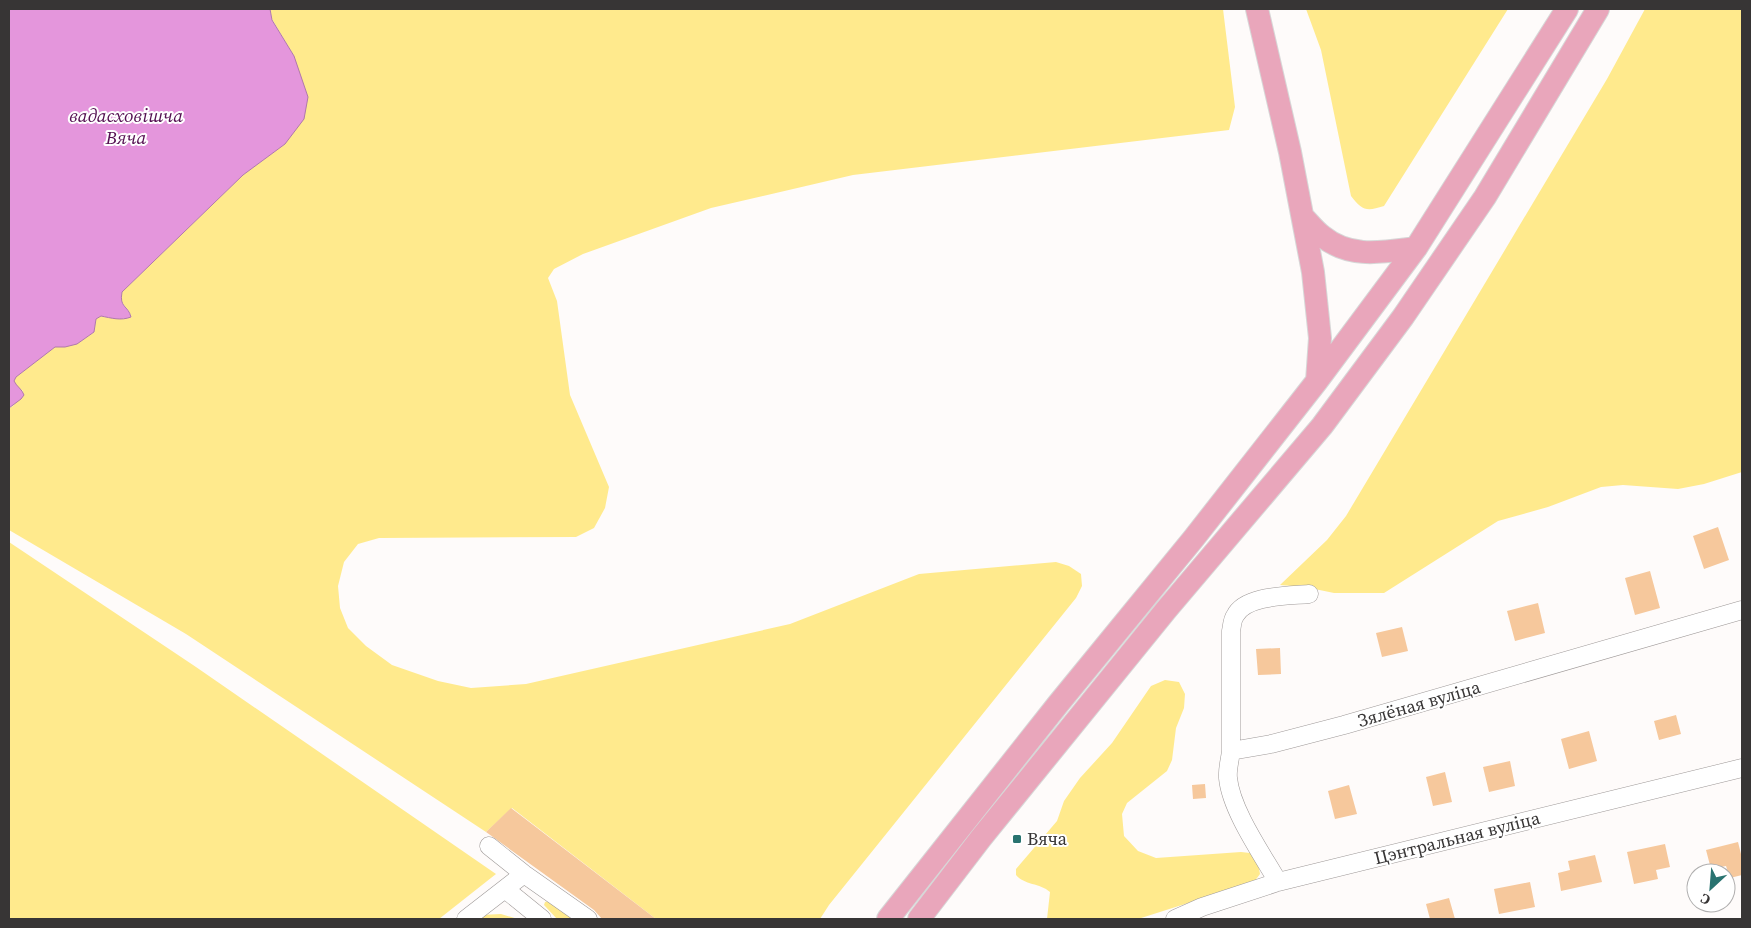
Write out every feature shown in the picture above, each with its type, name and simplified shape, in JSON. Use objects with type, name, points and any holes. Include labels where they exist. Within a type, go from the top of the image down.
[{"type":"main road","points":[[1257,9],[1290,152],[1313,272],[1320,338],[1317,381]]},
{"type":"main road","points":[[888,919],[1059,703],[1194,538],[1317,381],[1416,248],[1567,9]]},
{"type":"main road","points":[[919,919],[981,838],[1143,639],[1328,418],[1403,317],[1485,196],[1598,9]]},
{"type":"main road","points":[[1303,217],[1323,236],[1338,246],[1357,253],[1416,248]]},
{"type":"street","points":[[1278,882],[1240,814],[1228,778],[1231,751],[1231,632],[1234,616],[1242,607],[1257,600],[1309,594]]},
{"type":"street","name":"Зялёная вуліца","points":[[1231,751],[1271,744],[1344,725],[1742,610]]},
{"type":"street","name":"Цэнтральная вуліца","points":[[1175,919],[1202,907],[1278,882],[1742,768]]},
{"type":"street","points":[[488,846],[588,919]]},
{"type":"street","points":[[466,919],[524,874]]},
{"type":"street","points":[[505,889],[542,919]]},
{"type":"shaded area","points":[[270,9],[1223,9],[1235,107],[1229,130],[853,175],[711,208],[583,254],[554,269],[548,278],[557,301],[570,395],[609,487],[605,508],[594,528],[576,537],[379,538],[358,544],[344,562],[338,586],[340,608],[348,628],[366,646],[392,665],[438,681],[471,688],[526,684],[790,624],[919,574],[1056,562],[1069,566],[1081,574],[1082,586],[1076,598],[829,905],[820,919],[656,919],[512,808],[486,832],[186,634],[9,530],[9,408],[13,406],[23,391],[16,386],[14,381],[16,377],[55,347],[71,345],[89,336],[94,332],[96,319],[101,316],[120,319],[131,317],[123,304],[122,292],[243,175],[285,144],[294,56],[272,19]]},
{"type":"shaded area","points":[[1306,9],[1508,9],[1384,206],[1373,209],[1365,208],[1358,204],[1351,196],[1321,50]]},
{"type":"shaded area","points":[[1645,9],[1742,9],[1742,472],[1704,484],[1678,489],[1623,485],[1601,487],[1548,507],[1498,521],[1384,593],[1334,593],[1305,587],[1280,585],[1327,540],[1346,516],[1607,79]]},
{"type":"shaded area","points":[[9,542],[196,667],[496,874],[439,919],[9,919]]},
{"type":"shaded area","points":[[1165,680],[1179,682],[1185,694],[1184,708],[1176,728],[1172,760],[1167,771],[1127,803],[1122,814],[1124,836],[1138,851],[1156,858],[1250,853],[1258,863],[1260,874],[1254,882],[1138,919],[1047,919],[1050,892],[1019,878],[1016,875],[1016,869],[1057,821],[1064,801],[1080,778],[1112,743],[1151,686]]},
{"type":"shaded area","points":[[549,901],[580,919],[557,919],[544,905],[545,902]]},
{"type":"shaded area","points":[[501,914],[518,919],[476,919],[481,915]]},
{"type":"water","name":"вадасховішча Вяча","points":[[9,9],[270,9],[272,20],[294,56],[308,97],[304,119],[285,144],[243,175],[122,292],[123,304],[131,317],[120,319],[101,316],[96,319],[94,332],[77,344],[55,347],[16,377],[14,381],[24,395],[9,408]]},
{"type":"building","points":[[1718,527],[1729,560],[1704,569],[1693,536]]},
{"type":"building","points":[[1650,571],[1660,608],[1635,615],[1625,578]]},
{"type":"building","points":[[1538,603],[1545,633],[1515,641],[1507,611]]},
{"type":"building","points":[[1402,627],[1408,651],[1382,657],[1376,633]]},
{"type":"building","points":[[1280,648],[1281,674],[1258,675],[1256,649]]},
{"type":"building","points":[[1676,715],[1681,734],[1659,740],[1654,721]]},
{"type":"building","points":[[1589,731],[1597,761],[1569,769],[1561,739]]},
{"type":"building","points":[[1510,761],[1515,786],[1489,792],[1483,767]]},
{"type":"building","points":[[1445,772],[1452,802],[1433,806],[1426,777]]},
{"type":"building","points":[[1205,784],[1206,798],[1193,799],[1192,785]]},
{"type":"building","points":[[1349,785],[1357,814],[1335,819],[1328,791]]},
{"type":"building","points":[[511,808],[656,919],[602,919],[594,910],[486,832]]},
{"type":"building","points":[[1738,842],[1742,858],[1742,875],[1736,876],[1736,863],[1709,863],[1706,850]]},
{"type":"building","points":[[1665,844],[1670,867],[1656,870],[1658,879],[1634,884],[1627,852]]},
{"type":"building","points":[[1595,855],[1602,882],[1561,891],[1558,873],[1570,870],[1568,861]]},
{"type":"building","points":[[1530,882],[1535,907],[1499,914],[1494,889]]},
{"type":"building","points":[[1449,898],[1455,919],[1430,919],[1426,904]]},
{"type":"place","name":"Вяча","points":[[1017,839]]}]
